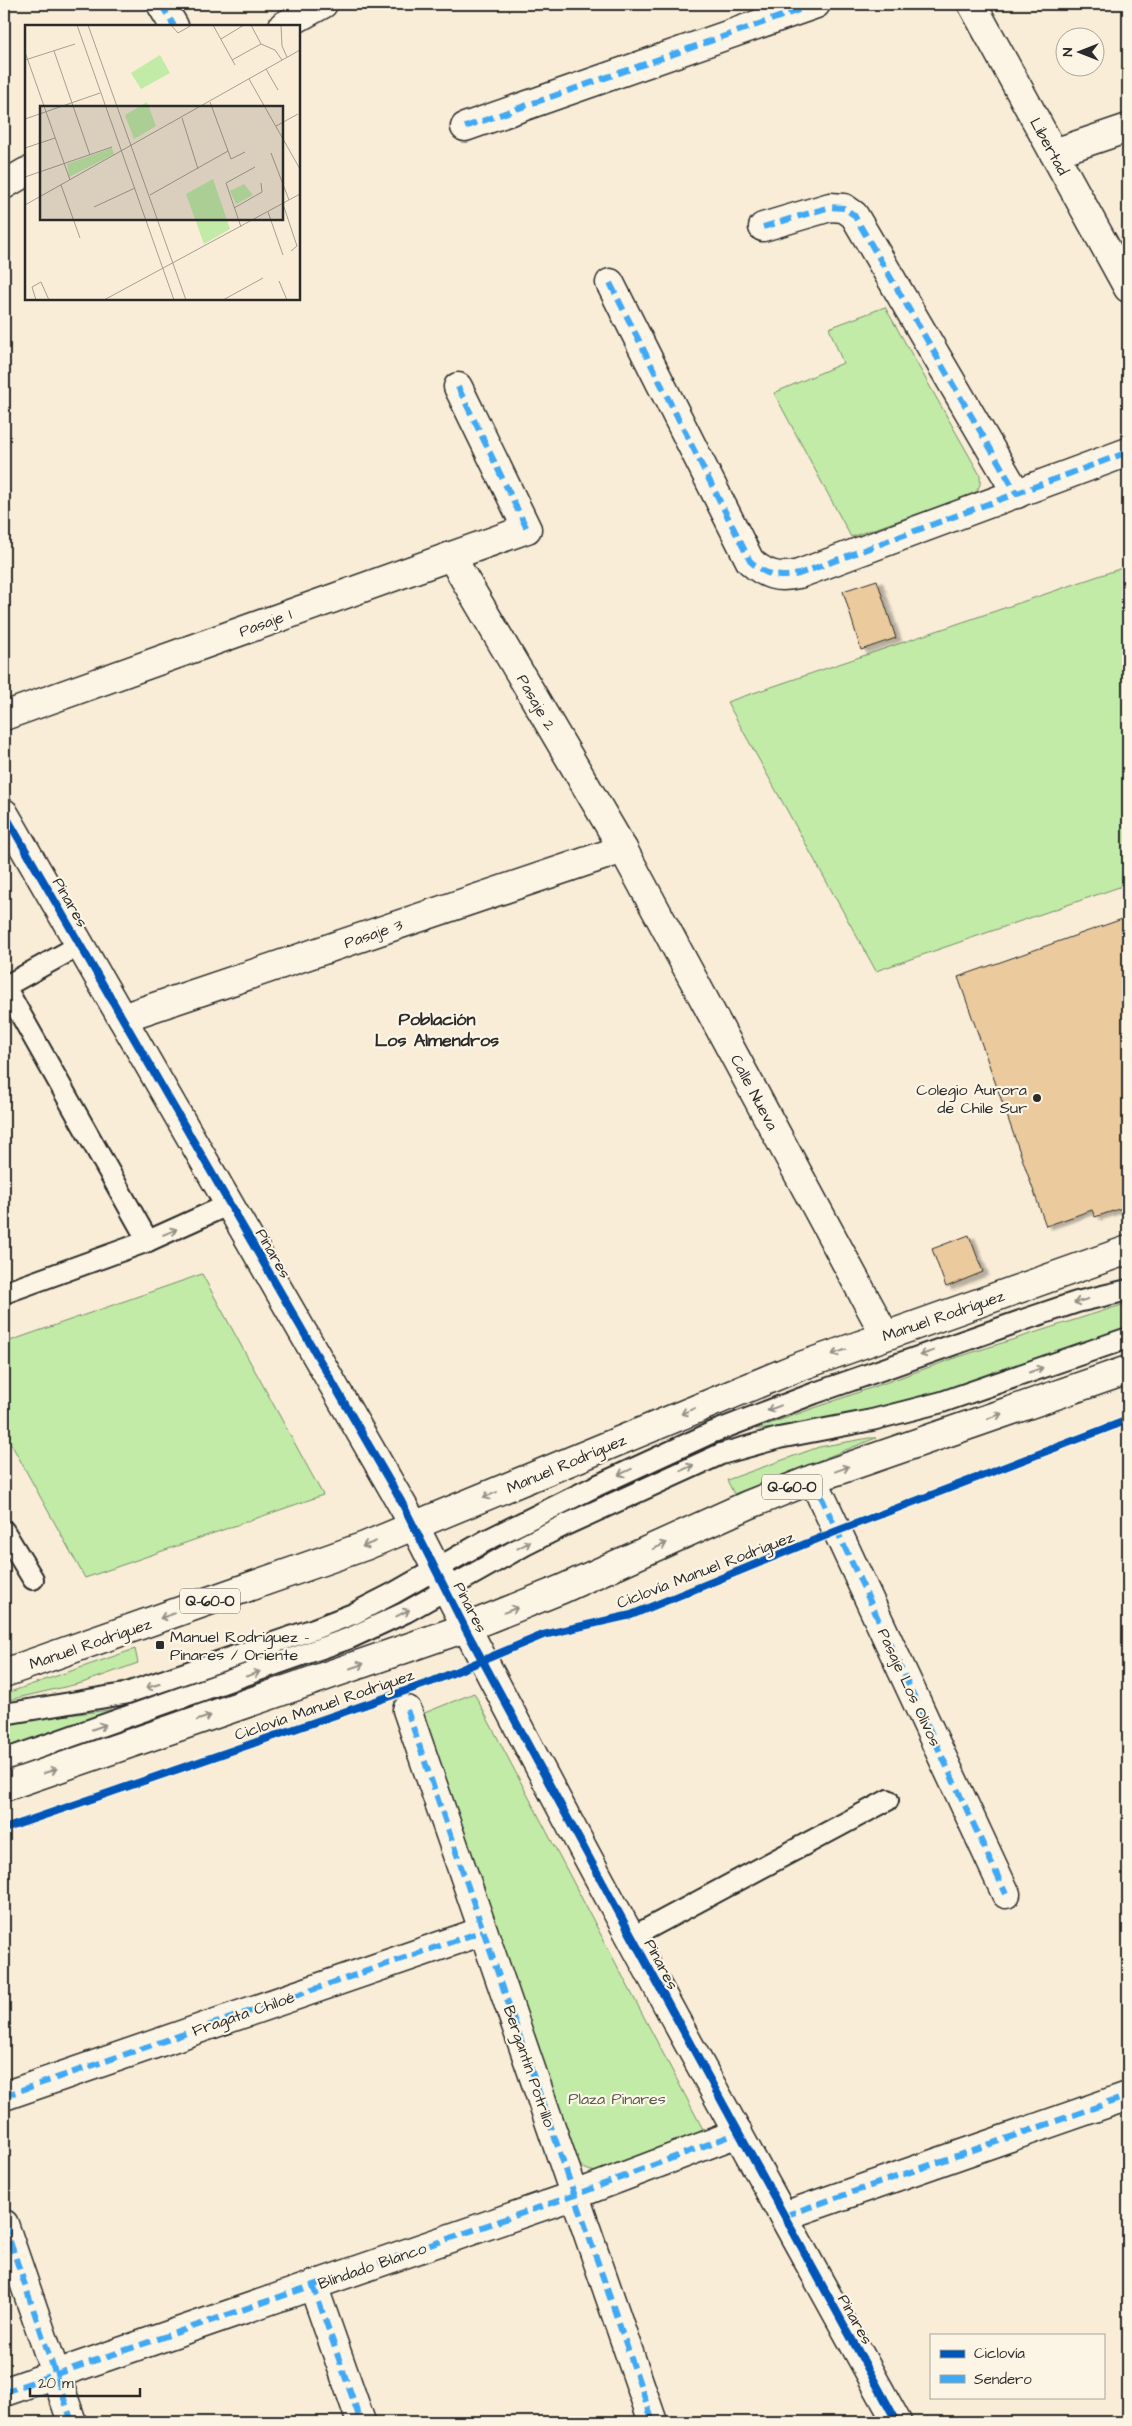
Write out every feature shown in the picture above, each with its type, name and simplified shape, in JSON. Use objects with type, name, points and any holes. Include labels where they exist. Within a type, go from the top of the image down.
[{"type":"street","points":[[162,4],[173,25]]},
{"type":"street","points":[[285,25],[323,4]]},
{"type":"street","points":[[465,127],[816,4]]},
{"type":"street","name":"Libertad","points":[[975,4],[1128,288]]},
{"type":"street","points":[[1054,153],[1128,128]]},
{"type":"street","points":[[4,185],[25,173]]},
{"type":"street","points":[[763,227],[830,206],[844,208],[854,215],[1017,494]]},
{"type":"street","points":[[610,283],[750,561],[759,570],[771,575],[785,577],[799,574],[1128,452]]},
{"type":"street","name":"Pasaje 1","points":[[4,716],[527,529],[458,386]]},
{"type":"street","name":"Pasaje 2","points":[[451,556],[623,849]]},
{"type":"street","name":"Pinares","points":[[4,814],[415,1527],[466,1628],[632,1937],[897,2422]]},
{"type":"street","name":"Pasaje 3","points":[[122,1018],[623,849]]},
{"type":"street","name":"Calle Nueva","points":[[623,849],[885,1335]]},
{"type":"street","name":"Manuel Rodríguez","points":[[4,1673],[415,1527],[721,1397],[885,1335],[1128,1250]]},
{"type":"street","name":"Q-60-O","points":[[4,1786],[466,1628],[562,1589],[748,1505],[813,1479],[1128,1370]]},
{"type":"street","name":"Pasaje Los Olivos","points":[[813,1479],[1006,1894]]},
{"type":"street","name":"Bergantín Potrillo","points":[[407,1710],[653,2422]]},
{"type":"street","name":"Fragata Chiloé","points":[[4,2096],[483,1931]]},
{"type":"street","points":[[784,2216],[1128,2096]]},
{"type":"street","name":"Blindado Blanco","points":[[4,2392],[574,2195],[738,2133]]},
{"type":"street","points":[[4,2224],[72,2422]]},
{"type":"street","points":[[313,2285],[361,2422]]},
{"type":"lane","points":[[80,945],[4,986],[148,1242]]},
{"type":"lane","points":[[4,1293],[148,1242],[230,1204]]},
{"type":"lane","points":[[4,1760],[311,1653],[388,1621],[487,1540],[596,1486],[752,1416],[1076,1302],[1128,1290]]},
{"type":"lane","points":[[4,1714],[90,1701],[156,1685],[353,1614],[441,1579],[721,1454],[771,1440],[872,1420],[942,1402],[1128,1338]]},
{"type":"lane","points":[[4,1531],[33,1579]]},
{"type":"lane","points":[[632,1937],[888,1800]]},
{"type":"green space","points":[[885,307],[980,475],[980,484],[977,491],[972,495],[851,537],[774,393],[843,363],[829,328]]},
{"type":"green space","points":[[1128,566],[1128,884],[876,971],[727,702]]},
{"type":"green space","points":[[202,1274],[323,1495],[85,1578],[4,1431],[4,1343]]},
{"type":"green space","points":[[1128,1303],[1128,1329],[1022,1366],[878,1409],[798,1425],[755,1429],[958,1357]]},
{"type":"green space","points":[[876,1438],[734,1494],[727,1480],[819,1447]]},
{"type":"green space","points":[[135,1649],[138,1663],[82,1683],[4,1701],[4,1694]]},
{"type":"green space","name":"Plaza Pinares","points":[[474,1693],[707,2137],[603,2172],[586,2169],[573,2157],[422,1714]]},
{"type":"green space","points":[[117,1709],[4,1748],[4,1723]]},
{"type":"building","points":[[877,580],[896,638],[861,650],[843,591]]},
{"type":"building","name":"Colegio Aurora de Chile Sur","points":[[1128,917],[1128,1206],[1095,1217],[1092,1210],[1046,1226],[958,977]]},
{"type":"building","points":[[969,1235],[983,1272],[946,1287],[932,1249]]},
{"type":"marked path","points":[[161,4],[173,25]]},
{"type":"marked path","points":[[465,127],[816,4]]},
{"type":"marked path","points":[[974,6],[980,4]]},
{"type":"marked path","points":[[763,227],[830,207],[844,208],[854,215],[1017,494]]},
{"type":"marked path","points":[[610,283],[750,561],[761,570],[772,575],[799,574],[1128,452]]},
{"type":"marked path","points":[[458,387],[527,529]]},
{"type":"marked path","points":[[813,1479],[1006,1894]]},
{"type":"marked path","points":[[407,1710],[653,2422]]},
{"type":"marked path","points":[[4,2096],[483,1931]]},
{"type":"marked path","points":[[784,2216],[1128,2096]]},
{"type":"marked path","points":[[4,2392],[575,2195],[738,2133]]},
{"type":"marked path","points":[[4,2224],[72,2422]]},
{"type":"marked path","points":[[313,2285],[361,2422]]},
{"type":"cycle path","points":[[4,813],[401,1501],[465,1628],[897,2422]]},
{"type":"cycle path","name":"Ciclovía Manuel Rodriguez","points":[[4,1829],[431,1682],[543,1635],[631,1615],[837,1531],[1128,1420]]},
{"type":"place","name":"Colegio Aurora de Chile Sur","points":[[1037,1098]]},
{"type":"place","name":"Manuel Rodriguez - Pinares / Oriente","points":[[160,1645]]},
{"type":"district","name":"Población Los Almendros","points":[[437,1029]]}]
